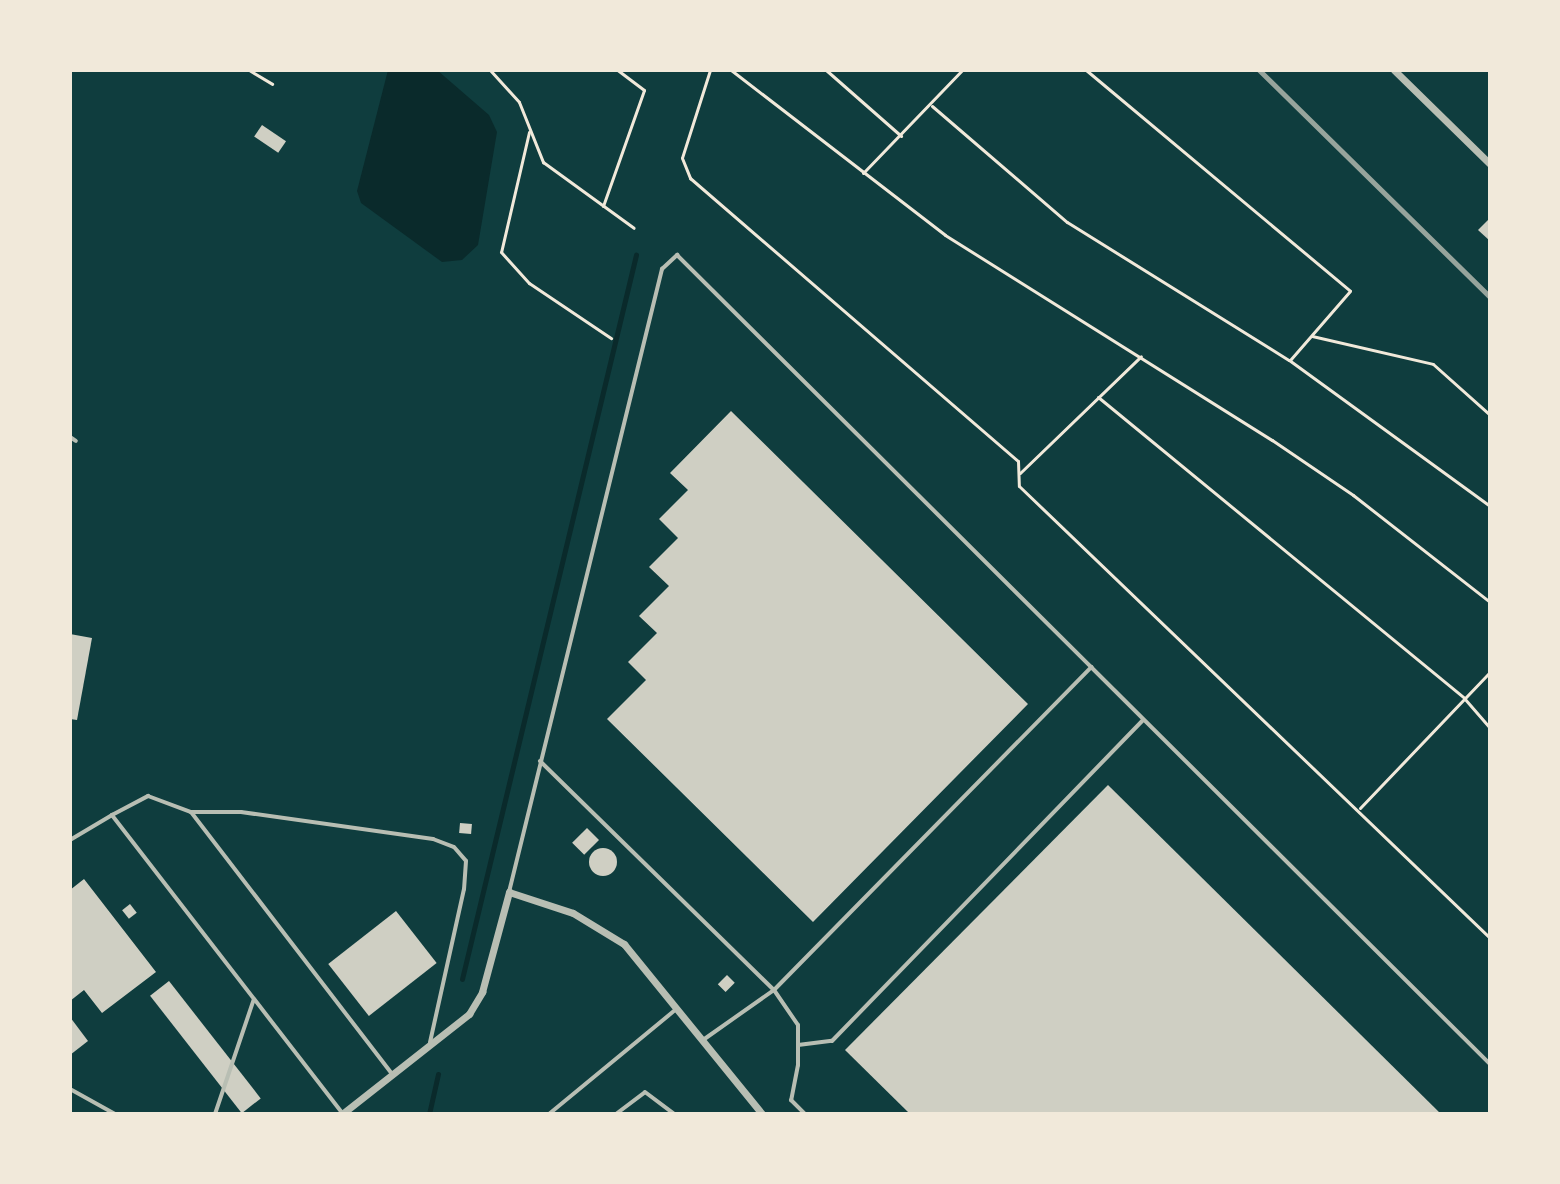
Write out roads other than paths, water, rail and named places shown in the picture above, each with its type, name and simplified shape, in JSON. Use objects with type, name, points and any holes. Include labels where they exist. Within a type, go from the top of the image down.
[{"type":"street","points":[[1394,70],[1490,164]]},
{"type":"street","points":[[342,1114],[469,1014],[482,992],[509,892],[573,913],[624,944],[762,1114]]},
{"type":"lane","points":[[509,892],[662,269],[677,255],[1490,1064]]},
{"type":"lane","points":[[70,437],[76,441]]},
{"type":"lane","points":[[703,1040],[774,990],[1091,667]]},
{"type":"lane","points":[[798,1045],[832,1041],[1144,719]]},
{"type":"lane","points":[[540,761],[774,990],[798,1025],[791,1100],[805,1114]]},
{"type":"lane","points":[[70,840],[148,796],[191,812],[241,812],[433,839],[454,847],[466,861],[464,889],[430,1044]]},
{"type":"lane","points":[[191,812],[392,1075]]},
{"type":"lane","points":[[112,815],[342,1114]]},
{"type":"lane","points":[[215,1114],[254,999]]},
{"type":"lane","points":[[549,1114],[677,1008]]},
{"type":"lane","points":[[70,1089],[115,1114]]},
{"type":"lane","points":[[616,1114],[645,1092],[674,1114]]},
{"type":"water","points":[[388,70],[437,70],[489,115],[497,132],[478,245],[462,260],[442,262],[361,203],[357,191]]},
{"type":"waterway","points":[[462,979],[636,255]]},
{"type":"waterway","points":[[429,1114],[438,1074]]},
{"type":"railway","points":[[1259,70],[1490,297]]}]
